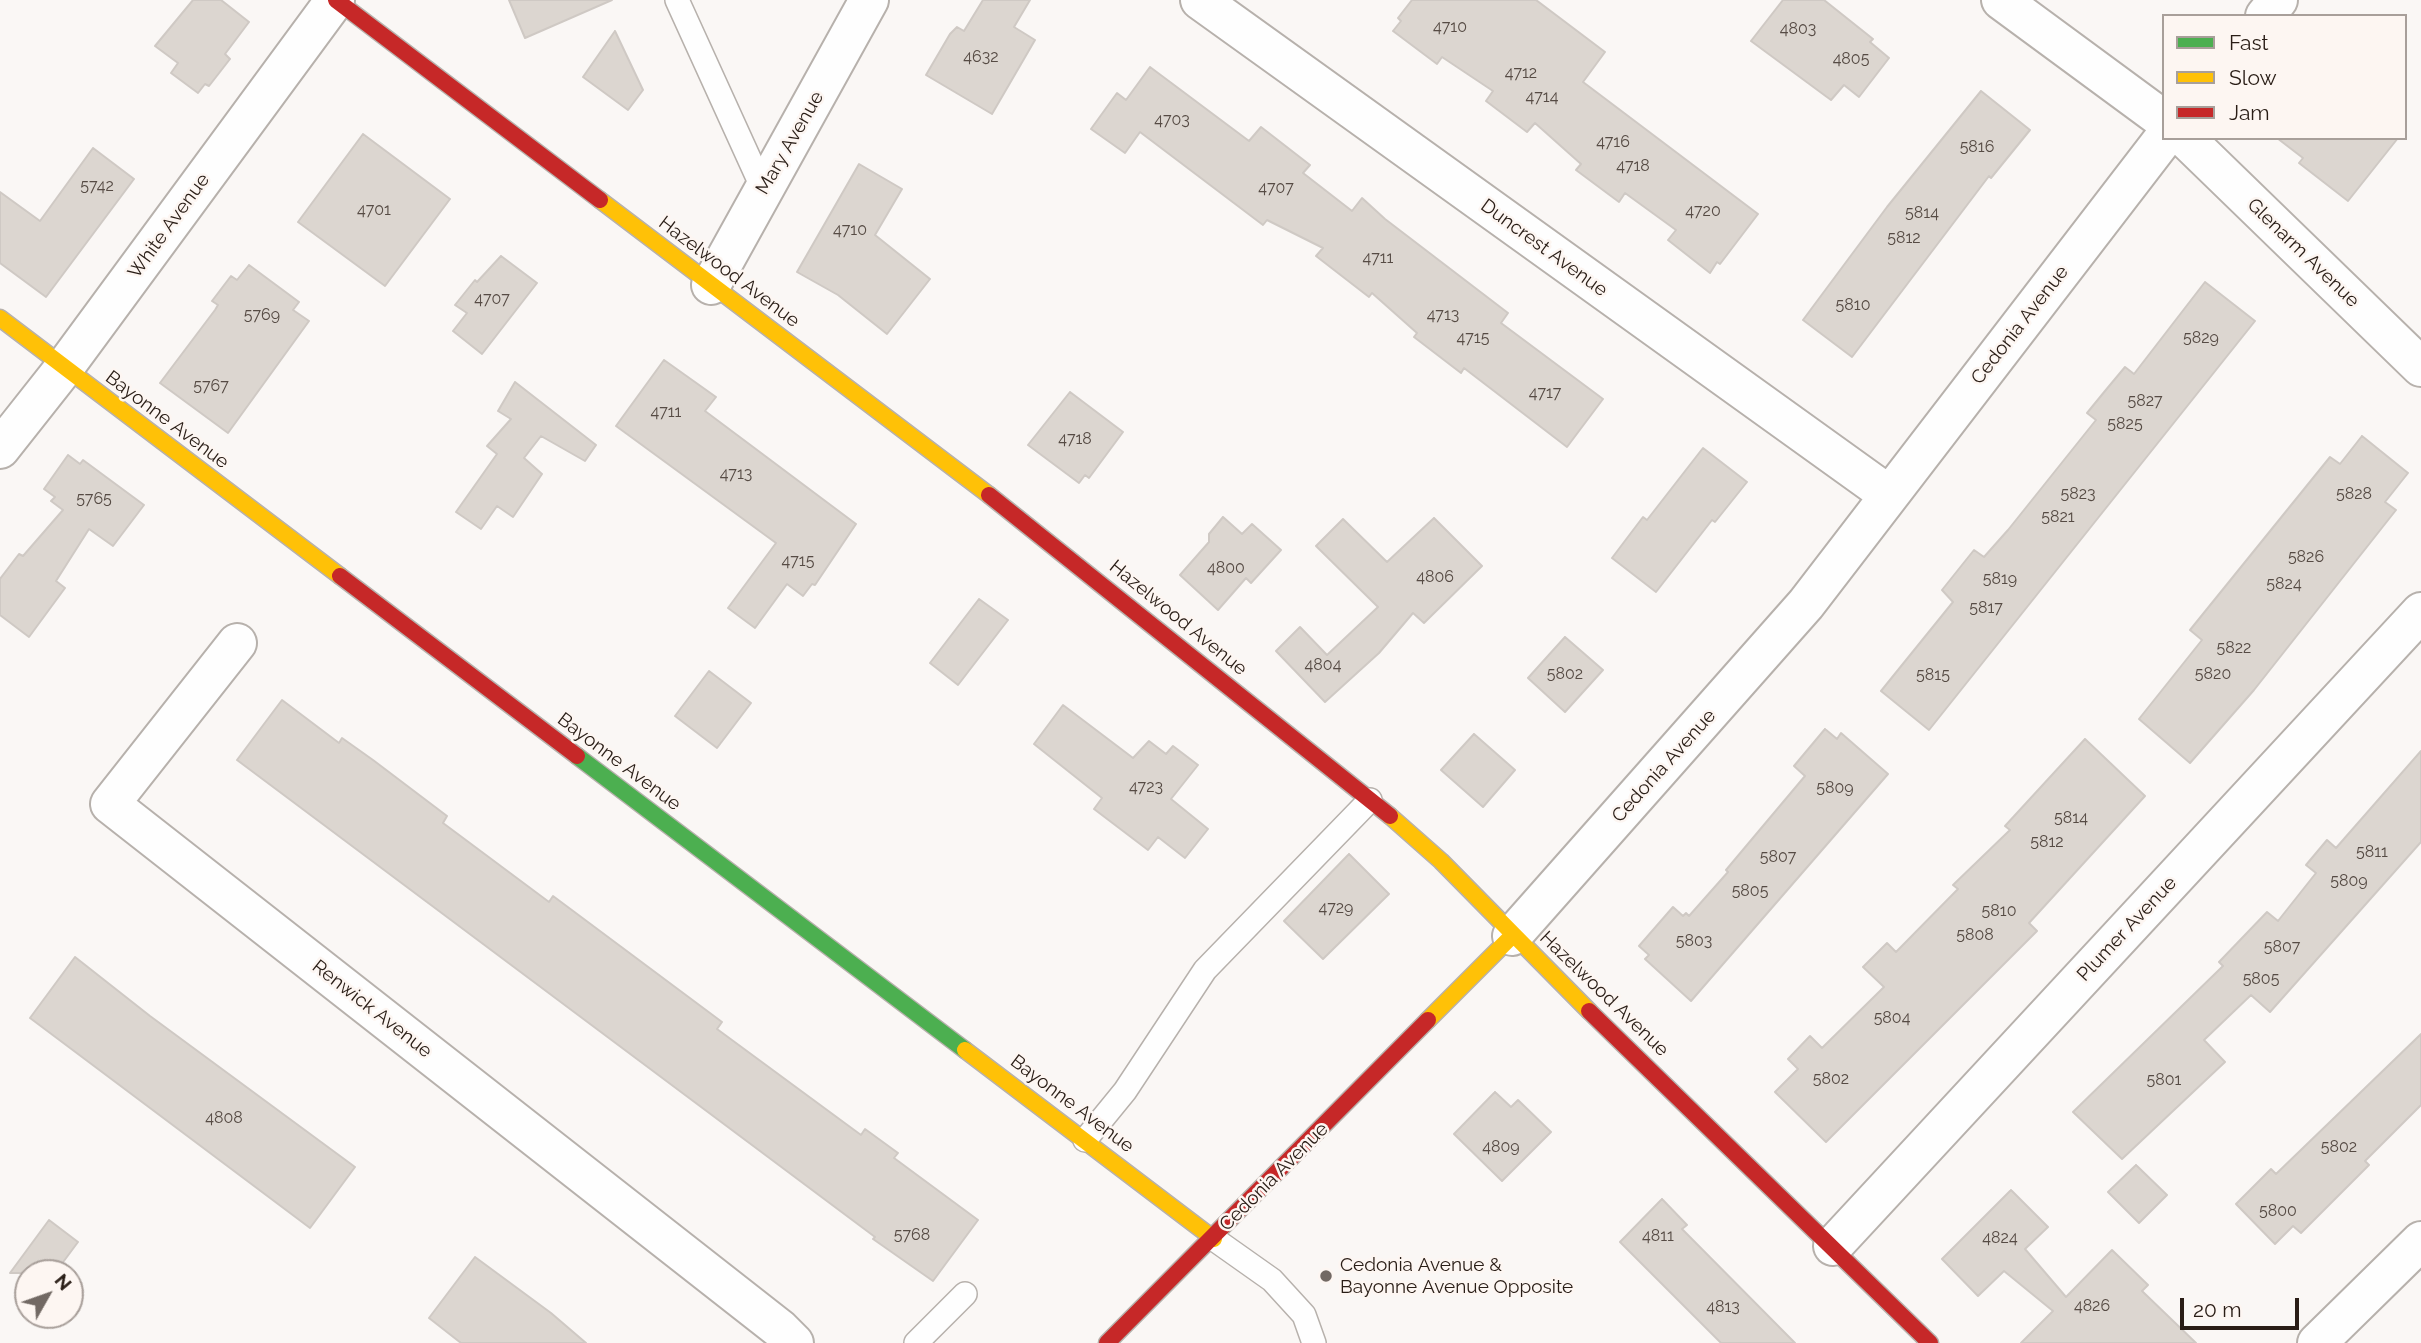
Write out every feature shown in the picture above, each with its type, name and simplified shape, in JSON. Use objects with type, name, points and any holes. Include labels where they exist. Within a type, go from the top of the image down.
[{"type":"street","name":"Hazelwood Avenue","points":[[336,0],[1109,589],[1370,800],[1441,861],[1513,936],[1930,1343]]},
{"type":"street","name":"White Avenue","points":[[0,449],[64,368],[336,0]]},
{"type":"street","name":"Mary Avenue","points":[[711,285],[869,0]]},
{"type":"street","name":"Duncrest Avenue","points":[[1200,0],[1889,495]]},
{"type":"street","points":[[2001,0],[2162,119]]},
{"type":"street","points":[[2267,14],[2278,0]]},
{"type":"street","name":"Cedonia Avenue","points":[[1110,1342],[1513,936],[1806,604],[2162,140]]},
{"type":"street","name":"Glenarm Avenue","points":[[2187,140],[2421,367]]},
{"type":"street","name":"Bayonne Avenue","points":[[0,318],[1214,1239]]},
{"type":"street","name":"Plumer Avenue","points":[[1833,1247],[2421,612]]},
{"type":"street","name":"Renwick Avenue","points":[[237,643],[110,804],[747,1303],[794,1343]]},
{"type":"street","points":[[2317,1343],[2421,1241]]},
{"type":"lane","points":[[677,0],[763,190]]},
{"type":"lane","points":[[1085,1140],[1125,1091],[1205,970],[1370,800]]},
{"type":"lane","points":[[1214,1239],[1272,1280],[1304,1315],[1314,1343]]},
{"type":"lane","points":[[916,1343],[965,1294]]},
{"type":"building","points":[[193,0],[221,0],[249,22],[225,54],[230,59],[209,86],[205,84],[198,93],[171,73],[178,63],[155,46]]},
{"type":"building","points":[[509,0],[612,0],[525,38]]},
{"type":"building","points":[[983,0],[1030,0],[1014,27],[1035,40],[992,114],[926,75],[950,34],[957,27],[964,31]]},
{"type":"building","points":[[1412,0],[1536,0],[1605,52],[1583,82],[1758,214],[1710,273],[1668,240],[1676,230],[1625,193],[1619,202],[1576,170],[1581,164],[1535,123],[1527,132],[1486,101],[1493,91],[1442,57],[1437,64],[1393,31],[1401,21],[1398,18]]},
{"type":"building","points":[[1783,0],[1824,0],[1873,39],[1870,42],[1889,58],[1859,97],[1844,85],[1831,100],[1751,41]]},
{"type":"building","points":[[615,31],[643,90],[628,110],[583,77]]},
{"type":"building","points":[[1150,67],[1249,141],[1261,127],[1310,165],[1303,173],[1352,211],[1362,198],[1385,219],[1508,313],[1501,323],[1603,399],[1567,447],[1464,368],[1461,373],[1414,337],[1417,333],[1372,293],[1369,297],[1316,256],[1323,248],[1267,220],[1263,225],[1140,132],[1125,153],[1091,129],[1117,93],[1126,100]]},
{"type":"building","points":[[1981,91],[2030,130],[1991,178],[1989,176],[1852,357],[1803,320],[1887,207]]},
{"type":"building","points":[[363,134],[450,199],[385,286],[298,222]]},
{"type":"building","points":[[2280,140],[2396,140],[2348,201],[2299,163],[2303,158]]},
{"type":"building","points":[[93,148],[134,179],[46,297],[0,263],[0,192],[40,221]]},
{"type":"building","points":[[859,164],[902,189],[875,235],[930,279],[887,334],[838,295],[797,272]]},
{"type":"building","points":[[501,256],[537,283],[482,354],[453,331],[467,313],[455,305],[475,280],[477,282]]},
{"type":"building","points":[[249,265],[299,302],[293,310],[309,321],[228,433],[160,383],[215,310],[218,305],[212,301],[231,276],[237,280]]},
{"type":"building","points":[[2205,282],[2255,321],[1929,730],[1881,691],[1953,602],[1942,590],[1974,550],[1984,557],[2008,530],[2096,420],[2087,413],[2125,367],[2134,374]]},
{"type":"building","points":[[664,360],[716,397],[705,411],[856,524],[815,585],[812,584],[803,596],[787,584],[755,628],[728,608],[776,543],[616,426]]},
{"type":"building","points":[[515,382],[596,445],[585,461],[541,436],[524,458],[542,474],[513,517],[497,506],[481,529],[456,512],[497,454],[487,446],[511,419],[498,411]]},
{"type":"building","points":[[1070,392],[1123,432],[1089,478],[1085,475],[1079,483],[1028,445]]},
{"type":"building","points":[[2362,436],[2408,473],[2385,502],[2396,510],[2254,690],[2190,763],[2139,719],[2202,640],[2190,630],[2330,457],[2340,464]]},
{"type":"building","points":[[1703,448],[1747,482],[1715,522],[1712,520],[1656,592],[1612,558],[1643,517],[1647,520]]},
{"type":"building","points":[[68,455],[80,464],[83,460],[144,505],[113,546],[89,529],[56,581],[65,588],[29,637],[0,615],[0,579],[19,554],[23,556],[63,510],[51,501],[55,497],[44,489]]},
{"type":"building","points":[[1223,517],[1242,534],[1252,524],[1281,550],[1251,583],[1246,578],[1218,610],[1180,575],[1209,542],[1209,534]]},
{"type":"building","points":[[1434,518],[1482,566],[1424,623],[1413,613],[1379,653],[1325,702],[1276,651],[1300,627],[1327,655],[1378,607],[1316,546],[1343,519],[1387,562]]},
{"type":"building","points":[[979,599],[1008,620],[958,685],[930,663]]},
{"type":"building","points":[[1565,637],[1603,670],[1565,712],[1528,678]]},
{"type":"building","points":[[709,671],[751,703],[717,748],[675,716]]},
{"type":"building","points":[[282,700],[339,743],[342,738],[373,760],[447,816],[443,823],[549,902],[553,896],[722,1022],[717,1029],[861,1135],[865,1129],[898,1153],[894,1158],[978,1220],[933,1281],[873,1239],[875,1237],[237,760]]},
{"type":"building","points":[[1063,705],[1133,758],[1149,741],[1166,754],[1173,746],[1198,765],[1171,799],[1208,829],[1185,858],[1158,837],[1148,850],[1094,809],[1102,798],[1034,744]]},
{"type":"building","points":[[1825,729],[1837,739],[1841,733],[1888,774],[1691,1001],[1645,959],[1649,955],[1639,946],[1673,907],[1683,916],[1686,913],[1689,916],[1728,872],[1726,870],[1805,776],[1794,766]]},
{"type":"building","points":[[1474,734],[1515,770],[1483,807],[1441,770]]},
{"type":"building","points":[[2085,739],[2145,796],[2029,923],[2037,931],[1826,1142],[1775,1092],[1798,1069],[1788,1059],[1810,1036],[1822,1048],[1884,987],[1863,967],[1887,943],[1896,952],[1958,889],[1953,885],[2010,830],[2005,826]]},
{"type":"building","points":[[2421,751],[2421,842],[2270,1012],[2251,995],[2204,1040],[2225,1062],[2122,1159],[2073,1112],[2223,966],[2219,962],[2267,912],[2278,921],[2316,873],[2306,865],[2327,840],[2336,848]]},
{"type":"building","points":[[1349,854],[1389,894],[1323,959],[1284,921]]},
{"type":"building","points":[[75,957],[150,1016],[355,1167],[310,1228],[30,1018]]},
{"type":"building","points":[[2421,1034],[2421,1105],[2365,1161],[2369,1165],[2301,1233],[2293,1226],[2275,1244],[2236,1204],[2271,1169],[2276,1174]]},
{"type":"building","points":[[1495,1092],[1511,1107],[1518,1100],[1551,1132],[1502,1181],[1454,1134]]},
{"type":"building","points":[[2136,1165],[2167,1195],[2139,1223],[2108,1192]]},
{"type":"building","points":[[2011,1190],[2048,1227],[2025,1249],[2066,1297],[2112,1250],[2148,1285],[2142,1291],[2196,1343],[2021,1343],[2053,1311],[2004,1271],[1978,1296],[1942,1259]]},
{"type":"building","points":[[1662,1199],[1687,1225],[1682,1229],[1795,1343],[1721,1343],[1620,1242]]},
{"type":"building","points":[[49,1220],[78,1242],[65,1259],[20,1259]]},
{"type":"building","points":[[475,1257],[551,1313],[586,1343],[461,1343],[429,1318]]},
{"type":"traffic: fast","points":[[577,756],[965,1050]]},
{"type":"traffic: slow","points":[[600,200],[989,495]]},
{"type":"traffic: slow","points":[[0,318],[340,576]]},
{"type":"traffic: slow","points":[[1390,816],[1441,861],[1589,1011]]},
{"type":"traffic: slow","points":[[1428,1020],[1512,936]]},
{"type":"traffic: slow","points":[[965,1050],[1214,1239]]},
{"type":"traffic: jam","points":[[336,0],[600,200]]},
{"type":"traffic: jam","points":[[989,495],[1390,816]]},
{"type":"traffic: jam","points":[[340,576],[577,756]]},
{"type":"traffic: jam","points":[[1589,1011],[1930,1343]]},
{"type":"traffic: jam","points":[[1107,1343],[1428,1020]]},
{"type":"place","name":"Cedonia Avenue & Bayonne Avenue Opposite","points":[[1326,1276]]}]
